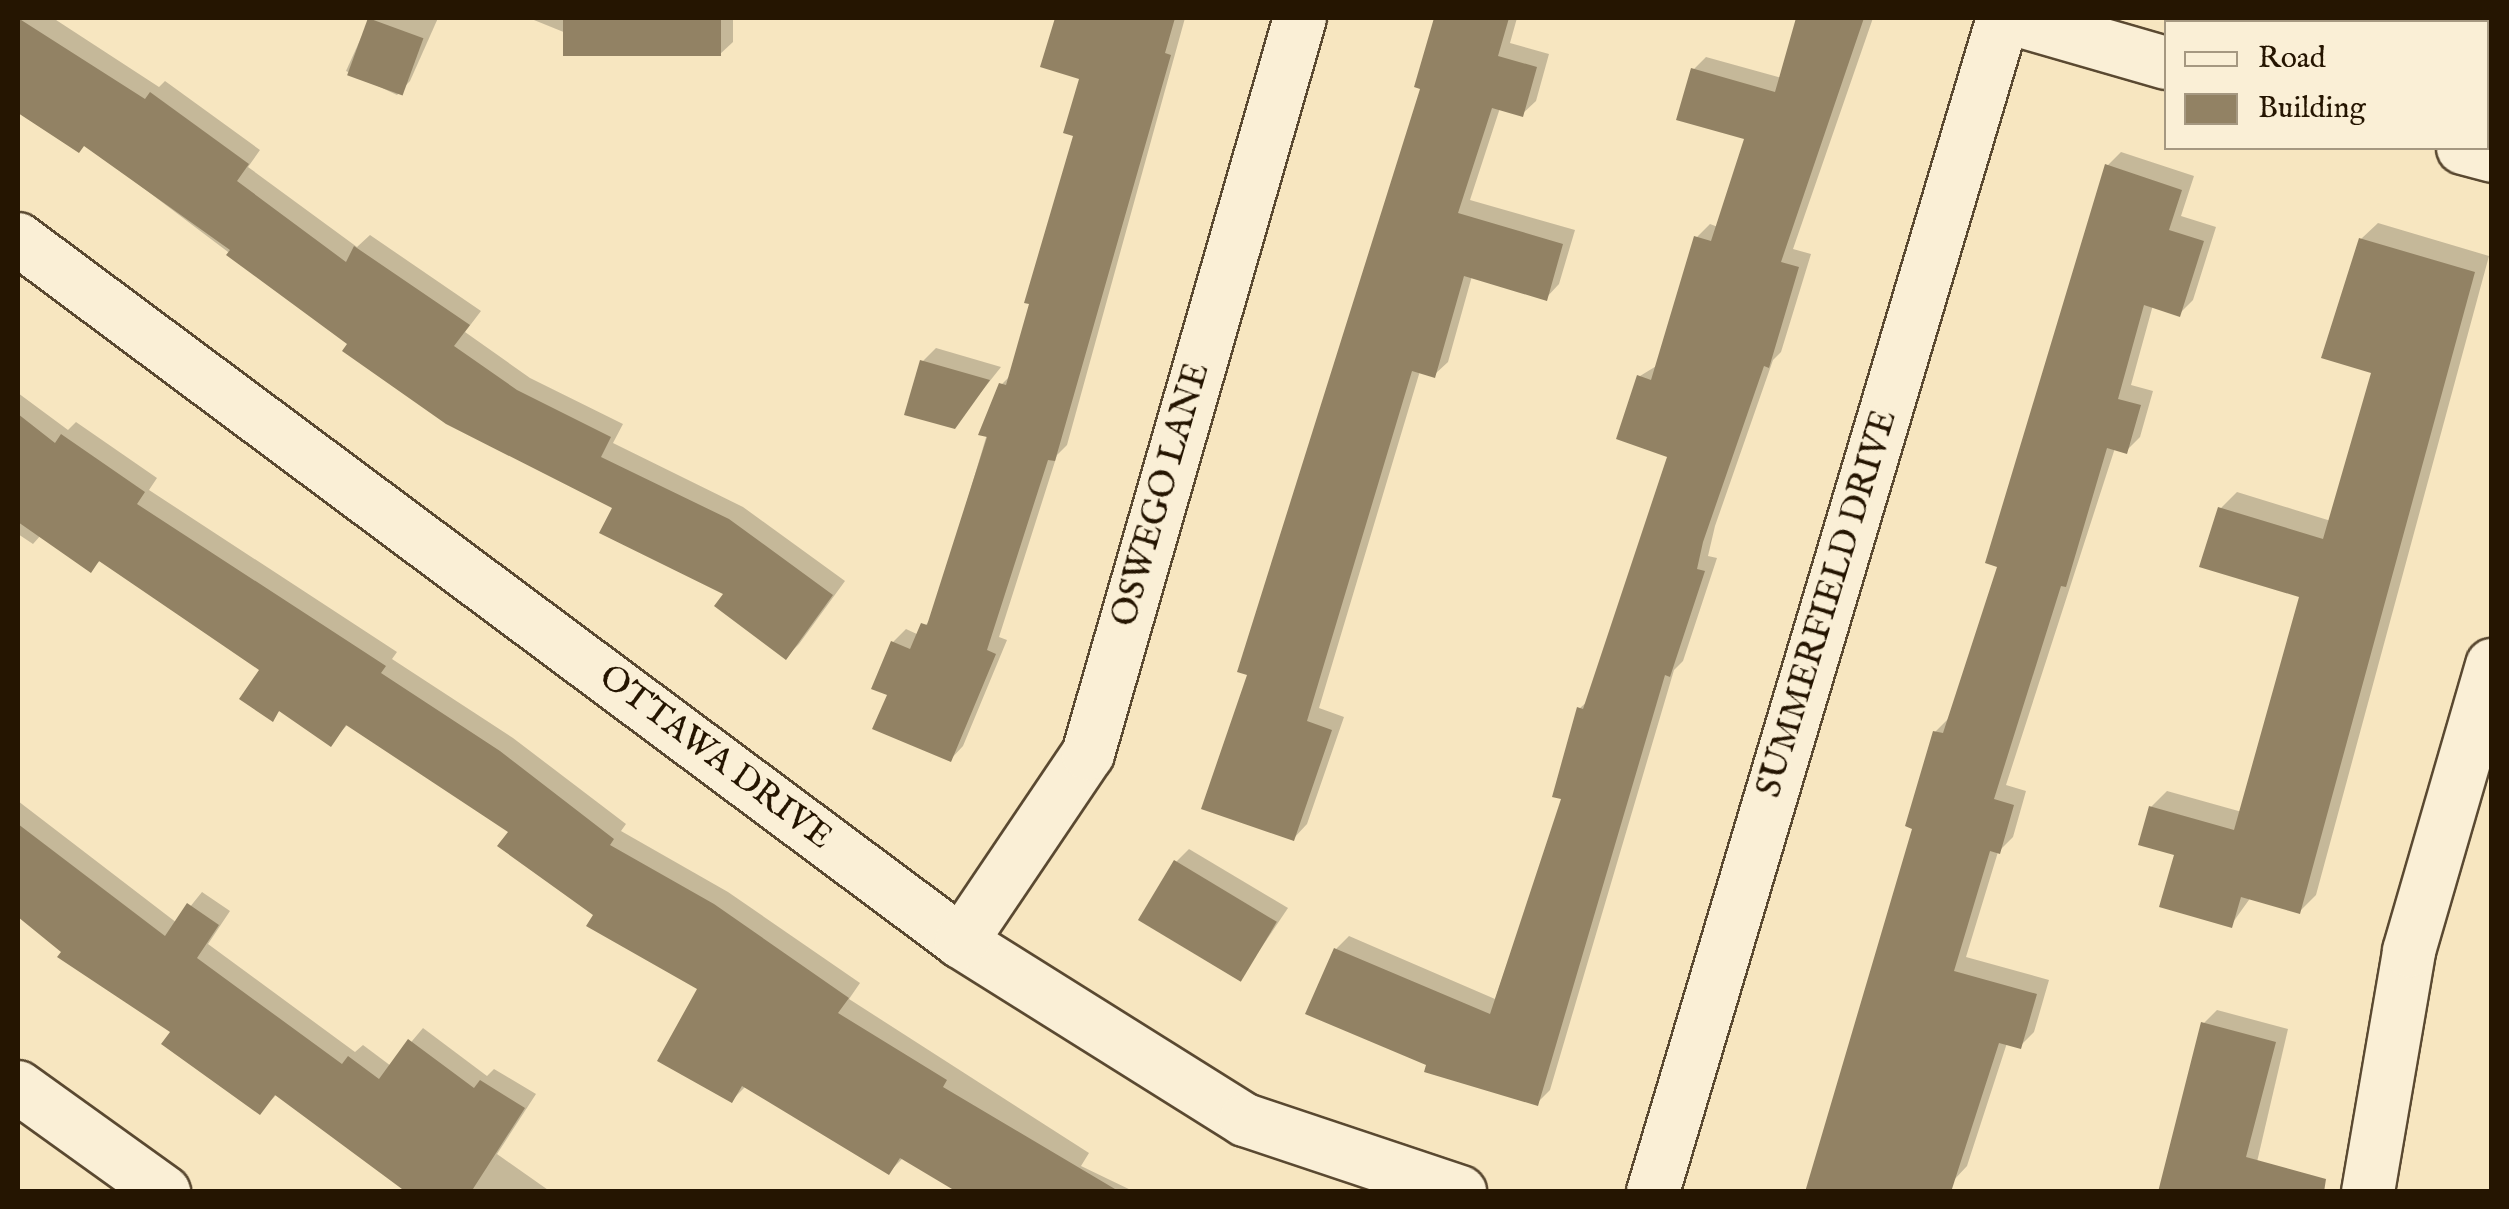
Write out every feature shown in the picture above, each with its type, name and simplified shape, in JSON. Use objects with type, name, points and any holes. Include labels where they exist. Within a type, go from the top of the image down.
[{"type":"street","name":"OSWEGO LANE","points":[[960,942],[1088,754],[1300,18]]},
{"type":"street","points":[[2007,18],[2164,61]]},
{"type":"street","name":"SUMMERFIELD DRIVE","points":[[1653,1192],[2007,18]]},
{"type":"street","name":"OTTAWA DRIVE","points":[[18,238],[960,942],[1245,1120],[1460,1192]]},
{"type":"street","points":[[2368,1192],[2409,951],[2492,665]]},
{"type":"street","points":[[18,1086],[164,1192]]},
{"type":"building","points":[[18,18],[145,99],[150,92],[249,164],[237,181],[346,262],[354,246],[470,325],[454,346],[517,390],[611,437],[601,457],[729,519],[833,595],[786,660],[714,606],[723,594],[599,533],[612,508],[446,424],[342,351],[347,344],[226,255],[230,250],[84,146],[79,153],[18,113]]},
{"type":"building","points":[[368,18],[423,38],[403,96],[347,75]]},
{"type":"building","points":[[563,18],[721,18],[721,56],[563,56]]},
{"type":"building","points":[[1055,18],[1175,18],[1165,53],[1171,55],[1055,461],[1048,460],[987,650],[996,654],[951,762],[872,729],[887,695],[871,689],[891,641],[910,649],[921,623],[927,625],[987,437],[978,435],[999,383],[1006,385],[1029,304],[1024,303],[1073,136],[1063,133],[1079,79],[1040,67]]},
{"type":"building","points":[[1434,18],[1509,18],[1498,56],[1537,67],[1523,117],[1492,108],[1458,213],[1563,244],[1547,301],[1464,276],[1435,378],[1412,371],[1307,721],[1332,730],[1294,841],[1201,809],[1247,675],[1237,672],[1420,89],[1414,87]]},
{"type":"building","points":[[1796,18],[1864,18],[1781,262],[1799,267],[1769,368],[1764,366],[1703,542],[1697,569],[1705,571],[1670,677],[1665,675],[1538,1106],[1424,1072],[1426,1065],[1305,1014],[1334,948],[1490,1014],[1561,799],[1552,797],[1577,707],[1583,709],[1667,457],[1616,439],[1637,375],[1651,380],[1694,236],[1711,241],[1744,139],[1676,120],[1691,68],[1775,92]]},
{"type":"building","points":[[2105,164],[2182,190],[2169,230],[2204,241],[2180,317],[2144,305],[2118,399],[2141,405],[2127,454],[2107,448],[2066,587],[2061,586],[1994,799],[2014,805],[2000,854],[1990,851],[1954,971],[2037,994],[2021,1049],[1999,1043],[1951,1192],[1805,1192],[1912,829],[1905,826],[1933,731],[1943,733],[1997,567],[1985,563]]},
{"type":"building","points":[[2359,238],[2475,272],[2300,914],[2241,897],[2232,928],[2159,907],[2174,855],[2138,845],[2149,806],[2234,830],[2299,597],[2199,567],[2218,507],[2323,539],[2371,373],[2321,358]]},
{"type":"building","points":[[920,360],[990,380],[955,429],[904,415]]},
{"type":"building","points":[[18,414],[55,443],[61,434],[145,492],[137,504],[386,666],[381,673],[500,751],[614,839],[610,845],[714,904],[849,998],[838,1013],[947,1080],[943,1087],[1120,1192],[957,1192],[900,1158],[889,1175],[742,1086],[732,1103],[657,1061],[697,989],[586,926],[593,915],[497,846],[508,832],[346,725],[331,747],[279,711],[273,722],[239,699],[259,670],[99,561],[91,573],[18,522]]},
{"type":"building","points":[[18,824],[165,936],[187,903],[219,925],[197,958],[342,1064],[348,1056],[379,1079],[408,1039],[474,1088],[480,1080],[525,1108],[471,1192],[406,1192],[275,1095],[260,1115],[161,1044],[170,1032],[57,957],[61,952],[18,917]]},
{"type":"building","points":[[1174,860],[1277,922],[1241,982],[1138,920]]},
{"type":"building","points":[[2201,1022],[2276,1042],[2246,1157],[2326,1179],[2324,1192],[2158,1192]]}]
